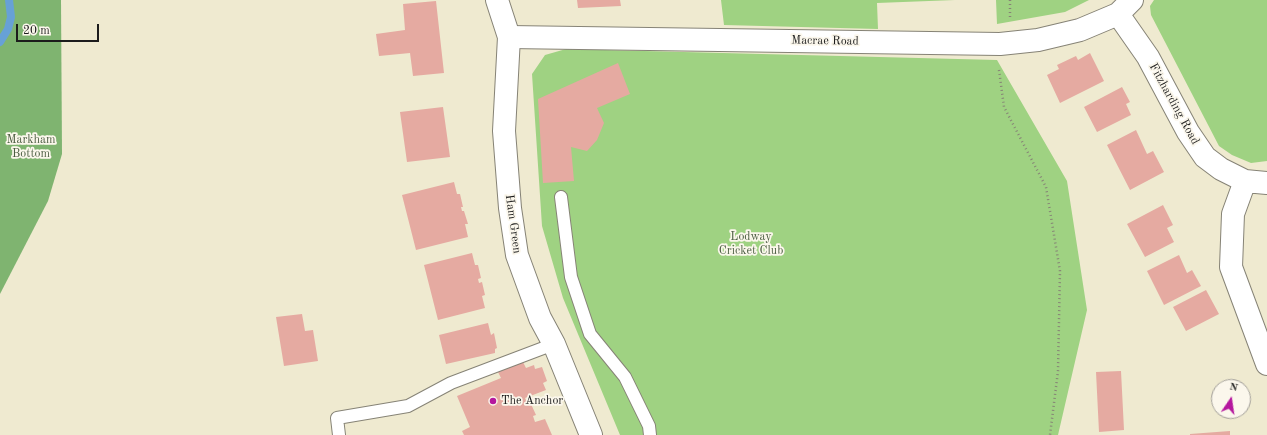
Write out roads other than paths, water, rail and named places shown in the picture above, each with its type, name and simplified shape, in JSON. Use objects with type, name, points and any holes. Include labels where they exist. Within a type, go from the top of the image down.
[{"type":"street","name":"Ham Green","points":[[497,0],[509,37],[504,131],[510,208],[517,255],[540,318],[554,344],[591,435]]},
{"type":"street","name":"Macrae Road","points":[[509,37],[539,36],[1000,44],[1038,40],[1080,30],[1125,7]]},
{"type":"street","name":"Fitzharding Road","points":[[1125,7],[1148,57],[1188,132],[1205,157],[1221,169],[1245,181],[1267,183]]},
{"type":"street","points":[[1245,181],[1233,214],[1231,267],[1267,364]]},
{"type":"lane","points":[[561,197],[571,277],[590,334],[625,377],[649,426],[650,435]]},
{"type":"lane","points":[[339,435],[337,418],[408,406],[450,383],[554,344]]},
{"type":"waterway","points":[[0,42],[8,29],[11,17],[9,0]]},
{"type":"place","name":"The Anchor","points":[[493,401]]},
{"type":"park label","name":"Markham Bottom","points":[[31,147]]},
{"type":"park label","name":"Lodway Cricket Club","points":[[751,244]]}]
